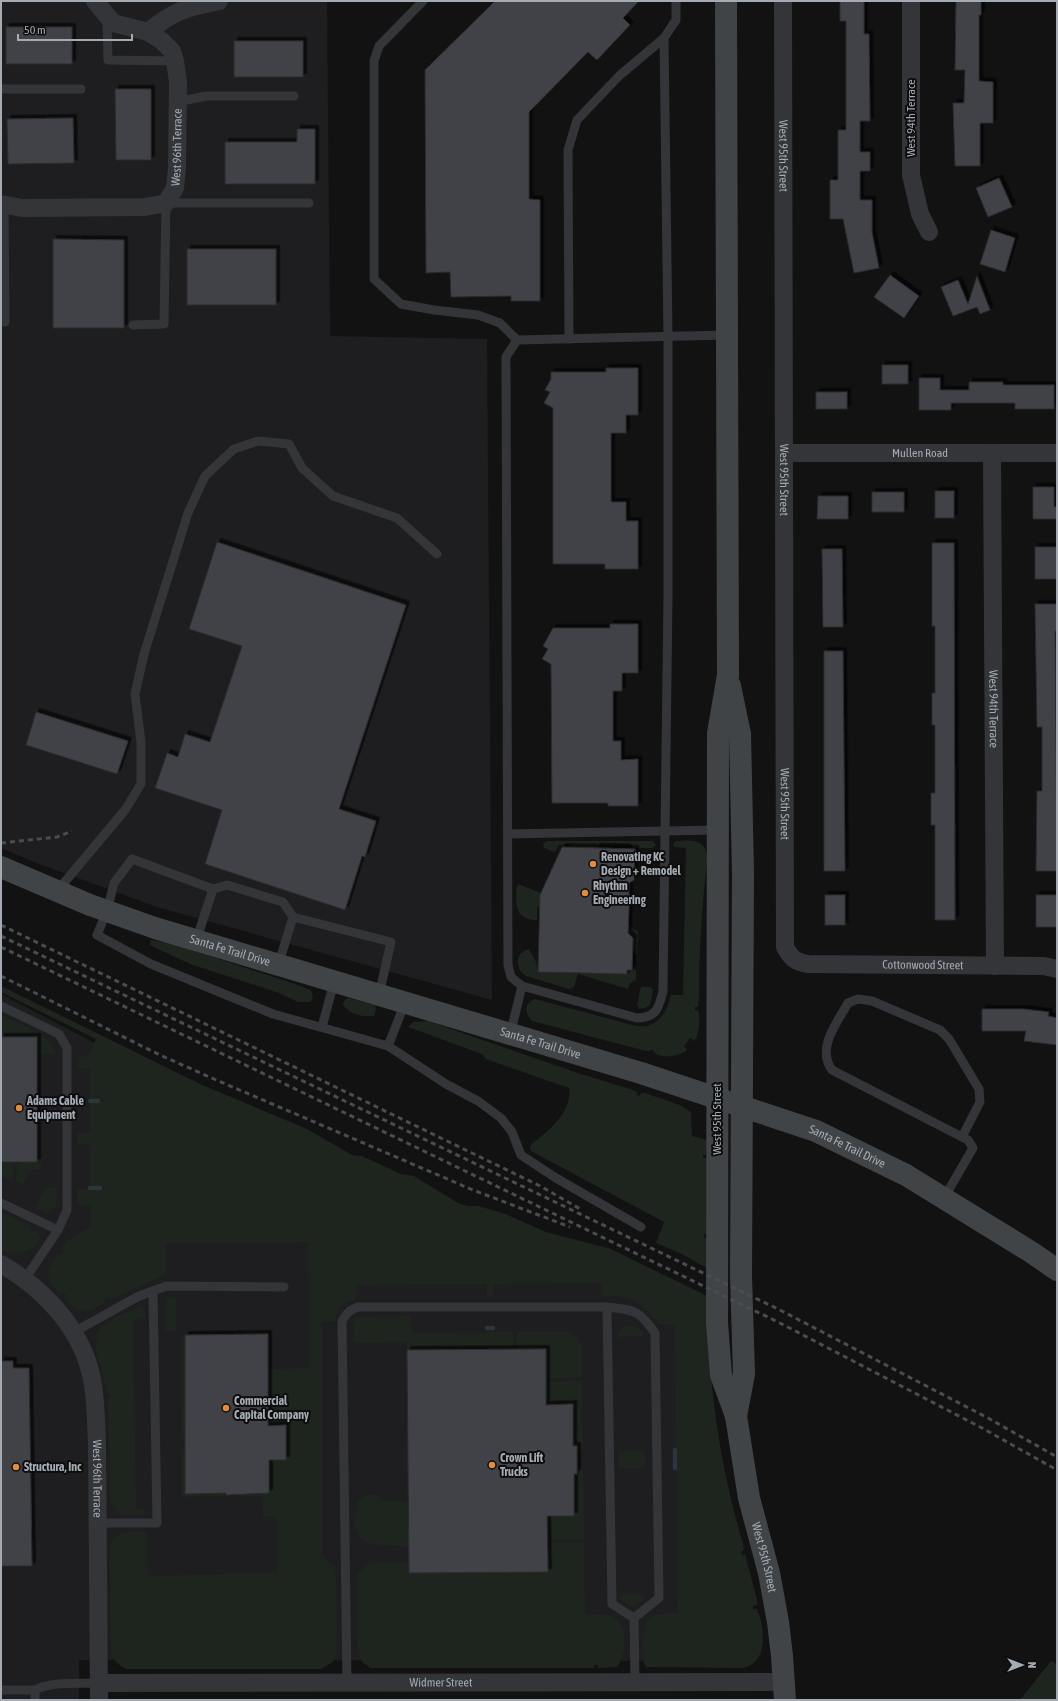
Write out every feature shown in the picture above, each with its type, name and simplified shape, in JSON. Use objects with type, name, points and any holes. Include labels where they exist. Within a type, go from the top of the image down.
[{"type":"main road","name":"West 95th Street","points":[[726,1],[728,675],[718,733],[716,830],[718,1099],[717,1323],[721,1375],[736,1416],[749,1498],[769,1573],[778,1622],[784,1691]]},
{"type":"main road","name":"West 95th Street","points":[[728,675],[740,734],[743,873],[741,1276],[744,1374],[736,1416]]},
{"type":"main road","name":"Santa Fe Trail Drive","points":[[1,866],[57,892],[107,911],[196,941],[406,1002],[510,1035],[641,1073],[742,1108],[762,1112],[816,1131],[889,1166],[944,1198],[1057,1270]]},
{"type":"street","name":"West 96th Terrace","points":[[2,205],[22,208],[146,208],[166,203],[175,188],[177,168],[177,102],[175,61],[172,51],[148,32],[114,23],[95,1]]},
{"type":"street","points":[[148,32],[166,17],[182,9],[219,1]]},
{"type":"street","name":"West 95th Street","points":[[783,1],[784,931],[785,947],[791,957]]},
{"type":"street","name":"West 94th Terrace","points":[[911,1],[911,175],[920,214],[929,232]]},
{"type":"street","name":"Mullen Road","points":[[784,454],[1057,452]]},
{"type":"street","name":"West 94th Terrace","points":[[992,453],[995,966]]},
{"type":"street","name":"Cottonwood Street","points":[[791,957],[797,962],[808,964],[1044,966],[1057,969]]},
{"type":"street","name":"West 96th Terrace","points":[[1,1264],[25,1279],[48,1300],[74,1332],[90,1371],[94,1391],[97,1443],[99,1692]]},
{"type":"street","name":"Widmer Street","points":[[99,1692],[347,1683],[635,1681],[784,1691]]},
{"type":"lane","points":[[423,1],[378,46],[374,61],[374,279],[401,304],[434,310],[478,315],[500,323],[517,340],[727,335]]},
{"type":"lane","points":[[569,339],[568,150],[577,120],[619,76],[664,38],[676,20],[676,1]]},
{"type":"lane","points":[[107,15],[108,60],[175,61]]},
{"type":"lane","points":[[517,340],[506,357],[508,965],[511,977],[522,986],[637,1018],[646,1018],[652,1015],[657,1009],[663,991],[668,337],[664,38]]},
{"type":"lane","points":[[1,89],[81,89]]},
{"type":"lane","points":[[177,102],[206,96],[294,96]]},
{"type":"lane","points":[[133,325],[164,324],[166,203],[310,202]]},
{"type":"lane","points":[[2,205],[5,322]]},
{"type":"lane","points":[[57,892],[125,810],[141,784],[141,742],[134,694],[144,654],[188,513],[205,476],[234,449],[258,441],[289,444],[302,468],[333,496],[396,518],[437,554]]},
{"type":"lane","points":[[508,834],[716,830]]},
{"type":"lane","points":[[379,995],[391,942],[293,916],[283,902],[228,885],[213,889],[132,859],[114,883],[107,911],[98,935],[150,964],[273,1014],[388,1046],[446,1084],[478,1101],[501,1118],[512,1132],[521,1155],[556,1178],[641,1227]]},
{"type":"lane","points":[[196,941],[213,889]]},
{"type":"lane","points":[[278,966],[293,916]]},
{"type":"lane","points":[[322,1027],[334,982]]},
{"type":"lane","points":[[510,1035],[522,986]]},
{"type":"lane","points":[[944,1198],[973,1148],[968,1140],[962,1137],[832,1070],[827,1063],[826,1050],[828,1038],[848,1003],[858,999],[872,1001],[940,1030],[949,1039],[979,1089],[980,1102],[962,1137]]},
{"type":"lane","points":[[388,1046],[406,1002]]},
{"type":"lane","points":[[1,1006],[59,1034],[67,1048],[67,1210],[58,1230],[25,1279]]},
{"type":"lane","points":[[1,1203],[58,1230]]},
{"type":"lane","points":[[74,1332],[137,1297],[166,1286],[284,1287]]},
{"type":"lane","points":[[97,1523],[157,1522],[153,1291]]},
{"type":"lane","points":[[347,1683],[342,1321],[346,1313],[351,1309],[358,1307],[607,1307],[628,1309],[643,1317],[655,1333],[658,1598],[634,1618]]},
{"type":"lane","points":[[607,1307],[612,1604],[634,1618]]},
{"type":"lane","points":[[634,1618],[635,1681]]},
{"type":"lane","points":[[1,1690],[35,1690],[51,1685],[99,1692]]},
{"type":"lane","points":[[35,1690],[35,1700]]},
{"type":"shaded area","points":[[1,1],[327,1],[330,336],[487,339],[492,1000],[157,907],[39,864],[1,848]]},
{"type":"shaded area","points":[[547,841],[653,841],[656,845],[652,848],[635,848],[635,853],[631,844],[628,843],[600,843],[598,848],[572,848],[572,844],[559,845],[555,852],[544,848],[543,844]]},
{"type":"shaded area","points":[[676,841],[698,842],[704,847],[707,854],[700,939],[699,998],[698,1007],[695,1007],[695,1010],[698,1010],[699,1022],[695,1041],[690,1038],[684,1046],[687,1050],[680,1054],[662,1056],[656,1054],[651,1049],[650,1051],[646,1051],[532,1021],[529,1018],[526,1008],[531,1001],[535,999],[636,1026],[650,1025],[664,1014],[671,995],[683,995],[686,848],[674,847],[673,844]]},
{"type":"shaded area","points":[[518,884],[541,893],[540,906],[537,907],[537,920],[527,919],[518,911],[516,889]]},
{"type":"shaded area","points":[[628,925],[638,932],[637,954],[630,953],[632,937],[628,936]]},
{"type":"shaded area","points":[[151,940],[173,944],[295,984],[311,990],[313,998],[310,1002],[298,1002],[279,993],[190,964],[150,945]]},
{"type":"shaded area","points":[[529,949],[536,962],[538,972],[600,974],[600,971],[627,971],[628,974],[632,970],[636,970],[636,980],[630,983],[628,989],[578,974],[574,987],[569,989],[526,976],[522,973],[518,965],[519,957],[524,951]]},
{"type":"shaded area","points":[[1,986],[200,1084],[307,1129],[352,1155],[362,1156],[401,1174],[414,1176],[458,1203],[468,1206],[479,1206],[505,1214],[546,1232],[611,1249],[707,1296],[710,1360],[716,1422],[721,1452],[743,1544],[744,1550],[741,1552],[742,1555],[745,1554],[757,1600],[757,1605],[753,1606],[753,1609],[757,1609],[762,1626],[762,1644],[760,1653],[756,1660],[750,1665],[741,1668],[647,1667],[644,1664],[643,1636],[644,1630],[650,1618],[661,1614],[678,1613],[675,1324],[659,1324],[651,1314],[631,1299],[618,1296],[602,1296],[601,1283],[493,1284],[493,1295],[490,1297],[487,1296],[487,1284],[357,1285],[356,1299],[346,1302],[341,1306],[335,1321],[322,1322],[322,1555],[335,1567],[336,1575],[337,1653],[333,1662],[321,1669],[127,1669],[118,1664],[113,1657],[111,1650],[110,1547],[115,1537],[124,1533],[134,1532],[145,1532],[147,1534],[148,1576],[277,1573],[277,1517],[263,1516],[262,1496],[241,1496],[241,1493],[269,1460],[286,1426],[268,1426],[268,1369],[309,1368],[308,1242],[166,1243],[166,1274],[110,1300],[108,1297],[104,1299],[105,1302],[94,1309],[78,1309],[68,1303],[64,1297],[66,1295],[63,1292],[60,1294],[50,1282],[49,1269],[58,1253],[61,1255],[63,1251],[61,1249],[68,1240],[91,1227],[90,1205],[84,1207],[78,1203],[78,1189],[102,1190],[105,1188],[102,1186],[90,1187],[90,1145],[78,1144],[78,1133],[90,1133],[90,1102],[105,1102],[104,1099],[90,1099],[90,1069],[78,1068],[79,1059],[83,1056],[88,1057],[96,1039],[1,992]]},
{"type":"shaded area","points":[[641,987],[651,987],[653,990],[650,1005],[639,1009],[637,1005]]},
{"type":"shaded area","points":[[1,994],[175,1085],[692,1314],[741,1661],[79,1660],[79,1700],[1,1700]]},
{"type":"shaded area","points":[[348,998],[375,1005],[376,1010],[374,1016],[361,1016],[350,1011],[343,1005],[344,1001]]},
{"type":"shaded area","points":[[1,1015],[42,1035],[53,1047],[55,1054],[37,1055],[37,1037],[1,1037]]},
{"type":"shaded area","points":[[428,1021],[581,1074],[630,1089],[637,1092],[637,1095],[640,1096],[641,1093],[645,1093],[680,1105],[691,1112],[692,1136],[707,1140],[706,1155],[703,1155],[703,1158],[706,1158],[707,1162],[706,1234],[704,1234],[704,1237],[707,1241],[707,1268],[680,1253],[656,1243],[664,1222],[531,1151],[530,1146],[556,1123],[565,1110],[568,1103],[569,1088],[486,1059],[482,1054],[408,1027],[413,1022]]},
{"type":"shaded area","points":[[1,1162],[13,1164],[13,1180],[1,1176]]},
{"type":"shaded area","points":[[24,1162],[41,1162],[41,1169],[31,1171],[23,1185],[16,1181],[17,1164],[23,1164]]},
{"type":"shaded area","points":[[44,1188],[57,1189],[56,1206],[47,1213],[35,1208],[40,1196],[42,1197]]},
{"type":"shaded area","points":[[1,1212],[31,1227],[30,1230],[34,1232],[37,1230],[40,1239],[33,1248],[28,1251],[17,1253],[1,1250]]},
{"type":"shaded area","points":[[166,1297],[176,1298],[176,1330],[164,1331]]},
{"type":"shaded area","points":[[141,1307],[145,1312],[145,1319],[133,1320],[136,1510],[145,1510],[146,1513],[125,1515],[117,1511],[110,1501],[108,1398],[110,1398],[111,1394],[108,1394],[107,1391],[96,1349],[97,1333],[102,1326],[124,1313]]},
{"type":"shaded area","points":[[411,1316],[412,1333],[513,1332],[513,1349],[407,1350],[406,1342],[354,1343],[354,1322],[356,1317]]},
{"type":"shaded area","points":[[636,1326],[643,1333],[643,1336],[617,1337],[622,1328]]},
{"type":"shaded area","points":[[517,1332],[571,1332],[572,1335],[578,1336],[578,1342],[582,1343],[582,1377],[546,1378],[546,1349],[517,1349]]},
{"type":"shaded area","points":[[181,1335],[185,1335],[184,1439],[182,1439]]},
{"type":"shaded area","points":[[582,1381],[583,1451],[577,1451],[577,1446],[573,1446],[573,1405],[546,1405],[546,1382]]},
{"type":"shaded area","points":[[182,1449],[184,1449],[185,1452],[185,1494],[226,1493],[226,1496],[182,1497]]},
{"type":"shaded area","points":[[644,1450],[645,1466],[643,1468],[619,1468],[619,1451]]},
{"type":"shaded area","points":[[577,1469],[583,1469],[584,1539],[548,1539],[547,1516],[569,1516],[573,1474],[577,1474]]},
{"type":"shaded area","points":[[366,1495],[380,1495],[381,1501],[408,1501],[409,1546],[373,1544],[364,1541],[359,1536],[356,1527],[356,1515],[359,1499]]},
{"type":"shaded area","points":[[548,1543],[584,1543],[585,1614],[610,1616],[618,1621],[622,1626],[625,1640],[623,1655],[617,1667],[598,1668],[598,1665],[594,1665],[594,1668],[371,1668],[363,1663],[358,1653],[357,1577],[366,1566],[379,1562],[409,1563],[410,1573],[548,1572]]},
{"type":"shaded area","points":[[622,1594],[643,1594],[646,1599],[632,1607],[620,1599]]},
{"type":"shaded area","points":[[1051,1661],[1057,1664],[1057,1700],[1020,1700]]},
{"type":"building","points":[[495,1],[639,1],[623,18],[630,25],[597,60],[588,52],[529,112],[529,199],[540,200],[540,301],[511,301],[511,296],[451,297],[450,272],[426,273],[425,70]]},
{"type":"building","points":[[840,1],[864,1],[864,34],[869,34],[870,121],[860,121],[860,152],[870,152],[870,171],[860,171],[860,200],[872,200],[872,232],[879,268],[854,273],[843,219],[830,219],[830,180],[838,180],[838,130],[846,130],[846,21],[840,21]]},
{"type":"building","points":[[956,1],[981,1],[981,15],[979,15],[979,81],[993,82],[993,123],[980,123],[980,166],[955,166],[953,103],[964,103],[965,70],[955,70]]},
{"type":"building","points":[[6,27],[72,27],[72,64],[6,64]]},
{"type":"building","points":[[234,41],[303,41],[303,77],[234,77]]},
{"type":"building","points":[[115,89],[151,89],[151,160],[116,160]]},
{"type":"building","points":[[73,118],[74,163],[8,164],[7,119]]},
{"type":"building","points":[[297,129],[315,129],[315,184],[225,184],[225,142],[297,142]]},
{"type":"building","points":[[999,178],[1012,207],[988,217],[976,188]]},
{"type":"building","points":[[991,230],[1015,238],[1005,272],[980,264]]},
{"type":"building","points":[[53,239],[124,240],[124,328],[53,328]]},
{"type":"building","points":[[187,249],[276,249],[276,305],[187,305]]},
{"type":"building","points":[[890,275],[919,296],[904,318],[874,297]]},
{"type":"building","points":[[977,276],[990,310],[980,314],[977,307],[953,316],[941,287],[958,280],[968,304]]},
{"type":"building","points":[[882,365],[908,365],[908,384],[882,384]]},
{"type":"building","points":[[606,368],[638,368],[638,415],[626,415],[626,433],[611,433],[611,502],[626,502],[626,521],[638,521],[638,569],[605,569],[605,564],[553,564],[553,408],[544,403],[550,392],[545,390],[551,379],[551,372],[606,372]]},
{"type":"building","points":[[919,378],[940,378],[940,390],[969,390],[969,382],[1003,382],[1003,385],[1054,385],[1054,409],[1015,409],[1015,403],[951,403],[951,410],[919,410]]},
{"type":"building","points":[[816,392],[847,392],[847,409],[816,409]]},
{"type":"building","points":[[1033,487],[1054,487],[1054,507],[1057,507],[1057,519],[1033,519]]},
{"type":"building","points":[[935,491],[954,491],[954,518],[935,518]]},
{"type":"building","points":[[872,492],[904,492],[904,512],[872,512]]},
{"type":"building","points":[[818,496],[848,496],[848,519],[817,519]]},
{"type":"building","points":[[217,542],[406,605],[339,809],[376,821],[365,857],[362,856],[345,910],[205,864],[222,810],[155,788],[167,753],[178,757],[185,734],[210,742],[242,646],[189,629]]},
{"type":"building","points":[[932,543],[954,543],[955,920],[935,920],[935,825],[931,825],[931,793],[935,793],[935,725],[932,725],[932,693],[935,693],[935,626],[932,626]]},
{"type":"building","points":[[1035,547],[1057,547],[1057,579],[1035,579]]},
{"type":"building","points":[[822,549],[842,549],[843,627],[823,627]]},
{"type":"building","points":[[1035,604],[1057,604],[1057,631],[1055,631],[1057,871],[1036,871],[1037,791],[1042,791],[1042,727],[1037,727]]},
{"type":"building","points":[[610,624],[638,624],[638,673],[622,673],[622,691],[613,691],[613,741],[621,741],[621,760],[638,759],[638,806],[608,806],[608,803],[552,803],[551,664],[542,659],[548,649],[543,646],[553,628],[610,628]]},
{"type":"building","points":[[824,651],[843,651],[845,871],[824,871]]},
{"type":"building","points":[[36,712],[128,741],[117,774],[26,745]]},
{"type":"building","points":[[562,847],[635,849],[634,880],[629,883],[628,933],[633,938],[632,970],[627,970],[627,974],[538,972],[540,895]]},
{"type":"building","points":[[825,895],[845,895],[845,925],[825,925]]},
{"type":"building","points":[[1036,895],[1057,895],[1057,927],[1036,927]]},
{"type":"building","points":[[982,1009],[1023,1009],[1049,1012],[1048,1016],[1057,1018],[1057,1045],[1024,1041],[1026,1031],[982,1031]]},
{"type":"building","name":"Adams Cable Equipment","points":[[1,1037],[37,1037],[37,1162],[1,1162]]},
{"type":"building","name":"Commercial Capital Company","points":[[268,1334],[268,1426],[286,1425],[286,1460],[269,1460],[269,1493],[226,1495],[226,1493],[185,1494],[185,1335]]},
{"type":"building","name":"Crown Lift Trucks","points":[[546,1349],[546,1405],[573,1404],[573,1446],[577,1446],[577,1474],[574,1474],[574,1516],[547,1516],[548,1572],[409,1573],[407,1350]]},
{"type":"building","name":"Structura, Inc","points":[[1,1361],[13,1361],[13,1368],[29,1368],[32,1566],[1,1566]]},
{"type":"waterway","points":[[90,1101],[98,1101]]},
{"type":"waterway","points":[[90,1188],[100,1188]]},
{"type":"waterway","points":[[487,1328],[493,1328]]},
{"type":"waterway","points":[[675,1450],[675,1468]]},
{"type":"railway","points":[[1,843],[57,837],[72,831]]},
{"type":"railway","points":[[1,925],[540,1186],[582,1210]]},
{"type":"railway","points":[[1,936],[778,1309],[988,1418],[1057,1457]]},
{"type":"railway","points":[[1,947],[778,1322],[982,1428],[1057,1470]]},
{"type":"railway","points":[[1,976],[160,1055],[214,1079],[473,1190],[570,1227]]},
{"type":"place","name":"Renovating KC Design + Remodel","points":[[593,864]]},
{"type":"place","name":"Rhythm Engineering","points":[[585,893]]},
{"type":"place","name":"Adams Cable Equipment","points":[[19,1108]]},
{"type":"place","name":"Commercial Capital Company","points":[[226,1408]]},
{"type":"place","name":"Crown Lift Trucks","points":[[492,1465]]},
{"type":"place","name":"Structura, Inc","points":[[16,1467]]}]
